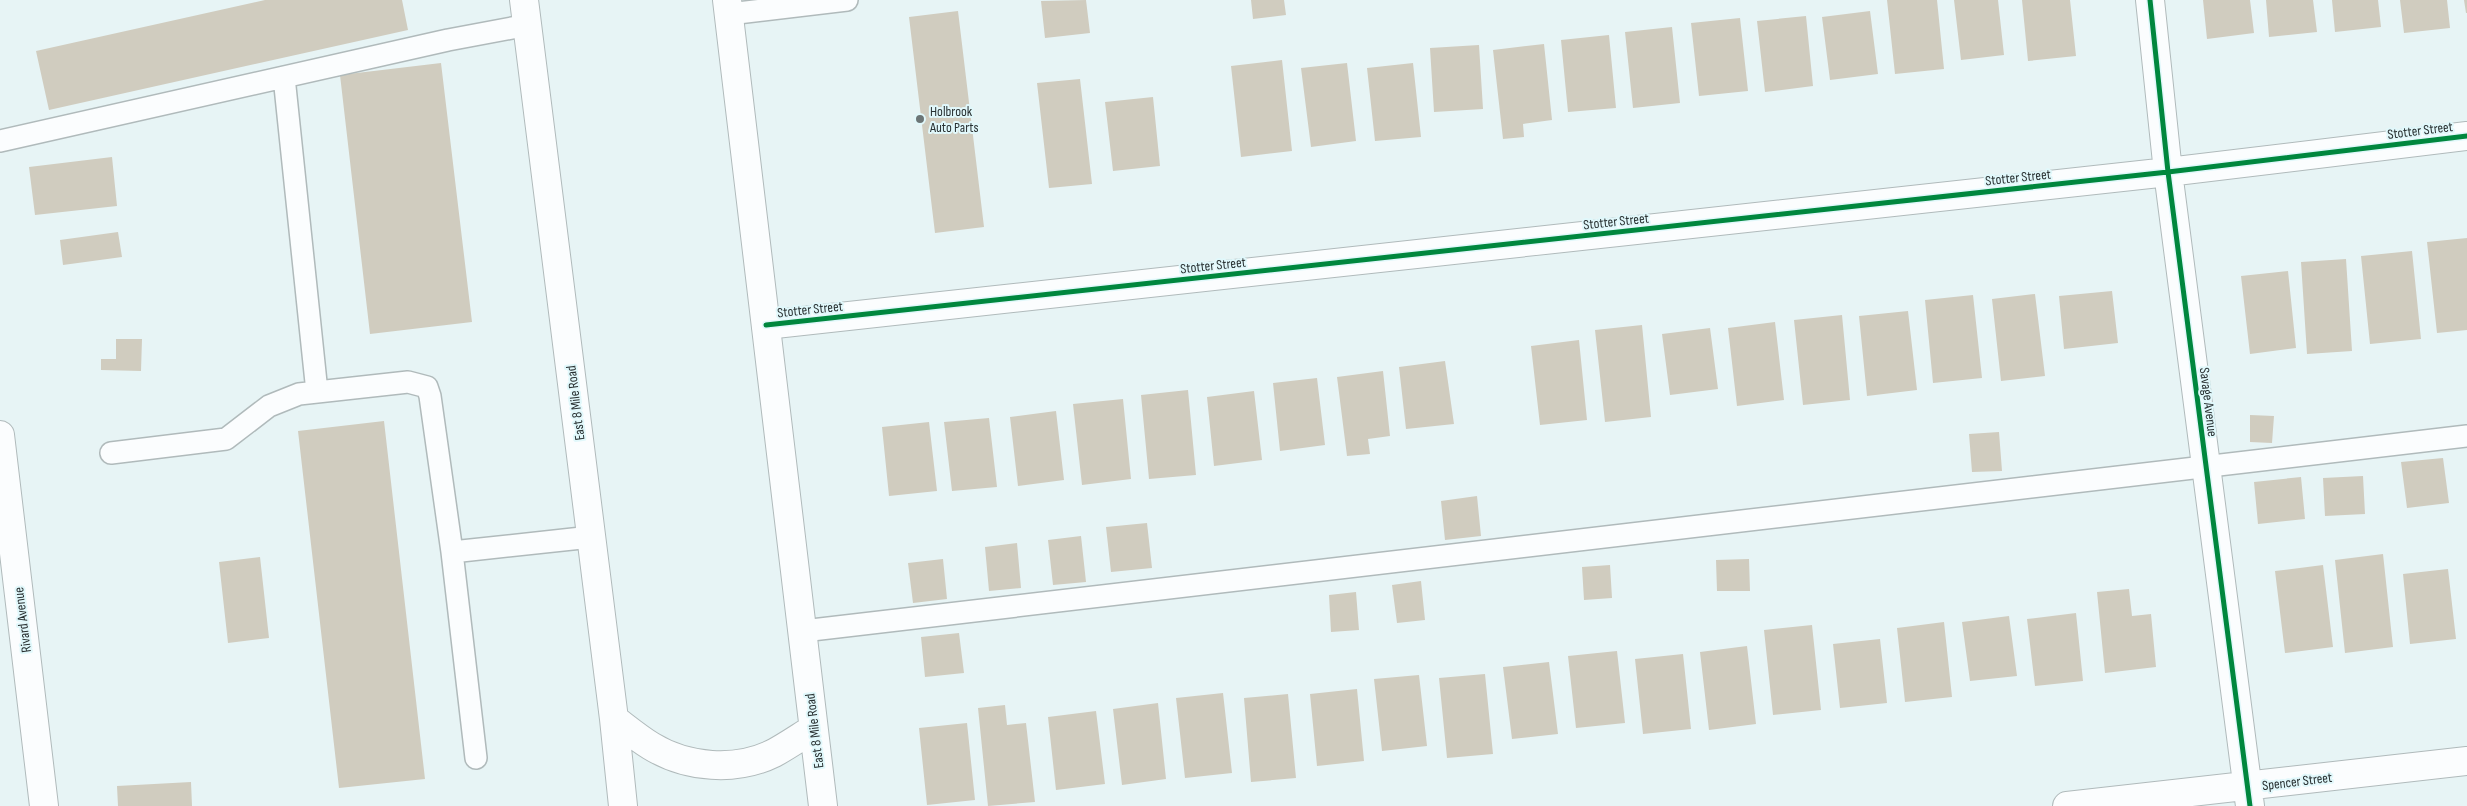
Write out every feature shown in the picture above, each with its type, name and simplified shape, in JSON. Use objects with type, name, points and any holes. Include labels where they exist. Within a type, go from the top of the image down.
[{"type":"main road","name":"Savage Avenue","points":[[2150,0],[2168,172],[2249,796]]},
{"type":"main road","name":"East 8 Mile Road","points":[[728,7],[823,806]]},
{"type":"main road","name":"East 8 Mile Road","points":[[526,13],[614,718],[622,806]]},
{"type":"main road","name":"Stotter Street","points":[[766,325],[2168,172],[2467,136]]},
{"type":"main road","name":"Rivard Avenue","points":[[0,435],[44,806]]},
{"type":"main road","points":[[614,718],[652,747],[680,759],[710,766],[745,764],[773,753],[813,728]]},
{"type":"main road","name":"Spencer Street","points":[[2067,806],[2249,796],[2467,761]]},
{"type":"lane","points":[[728,7],[846,0]]},
{"type":"lane","points":[[0,140],[448,40],[526,13]]},
{"type":"lane","points":[[284,77],[317,392]]},
{"type":"lane","points":[[112,453],[226,440],[269,406],[299,394],[408,382],[427,387],[430,396],[452,552],[476,758]]},
{"type":"lane","points":[[802,631],[2467,436]]},
{"type":"lane","points":[[452,552],[591,537]]},
{"type":"building","points":[[265,0],[402,0],[408,30],[49,110],[36,51]]},
{"type":"building","points":[[1086,0],[1090,33],[1045,38],[1041,1]]},
{"type":"building","points":[[1251,0],[1284,0],[1286,15],[1253,19]]},
{"type":"building","points":[[1887,0],[1937,0],[1944,69],[1895,74]]},
{"type":"building","points":[[1954,0],[1998,0],[2004,55],[1961,60]]},
{"type":"building","points":[[2022,0],[2070,0],[2076,56],[2028,61]]},
{"type":"building","points":[[2203,0],[2250,0],[2254,33],[2207,39]]},
{"type":"building","points":[[2266,0],[2313,0],[2317,32],[2269,37]]},
{"type":"building","points":[[2332,0],[2378,0],[2381,27],[2335,32]]},
{"type":"building","points":[[2400,0],[2447,0],[2450,28],[2404,33]]},
{"type":"building","points":[[2464,0],[2467,0],[2467,13],[2466,13]]},
{"type":"building","points":[[958,11],[984,227],[935,233],[909,17]]},
{"type":"building","points":[[1870,11],[1878,74],[1830,80],[1822,17]]},
{"type":"building","points":[[1806,16],[1813,86],[1765,92],[1757,21]]},
{"type":"building","points":[[1740,18],[1748,91],[1699,96],[1691,23]]},
{"type":"building","points":[[1672,27],[1680,103],[1633,108],[1625,32]]},
{"type":"building","points":[[1609,35],[1616,108],[1568,112],[1561,40]]},
{"type":"building","points":[[1544,44],[1552,120],[1523,124],[1524,137],[1503,139],[1493,50]]},
{"type":"building","points":[[1479,45],[1483,109],[1434,112],[1430,48]]},
{"type":"building","points":[[1282,60],[1292,151],[1241,157],[1231,66]]},
{"type":"building","points":[[441,63],[472,322],[370,334],[340,75]]},
{"type":"building","points":[[1347,63],[1356,141],[1311,147],[1301,68]]},
{"type":"building","points":[[1413,63],[1421,137],[1375,141],[1367,68]]},
{"type":"building","points":[[1080,79],[1092,184],[1049,188],[1037,83]]},
{"type":"building","points":[[1153,97],[1160,166],[1113,171],[1105,102]]},
{"type":"building","points":[[112,157],[117,206],[35,215],[29,167]]},
{"type":"building","points":[[118,232],[122,257],[63,265],[60,240]]},
{"type":"building","points":[[2467,238],[2467,330],[2437,333],[2427,242]]},
{"type":"building","points":[[2412,251],[2421,339],[2370,344],[2361,256]]},
{"type":"building","points":[[2346,259],[2352,351],[2307,354],[2301,262]]},
{"type":"building","points":[[2288,271],[2296,348],[2250,354],[2241,276]]},
{"type":"building","points":[[2112,291],[2118,343],[2064,349],[2059,296]]},
{"type":"building","points":[[2035,294],[2045,376],[2001,381],[1992,299]]},
{"type":"building","points":[[1973,295],[1982,378],[1933,383],[1925,300]]},
{"type":"building","points":[[1908,311],[1917,390],[1867,396],[1859,316]]},
{"type":"building","points":[[1842,315],[1850,400],[1803,405],[1794,320]]},
{"type":"building","points":[[1775,322],[1784,400],[1737,406],[1728,328]]},
{"type":"building","points":[[1642,325],[1651,417],[1605,422],[1595,330]]},
{"type":"building","points":[[1710,328],[1718,389],[1670,395],[1662,334]]},
{"type":"building","points":[[116,339],[142,339],[141,371],[101,370],[101,359],[116,359]]},
{"type":"building","points":[[1579,340],[1587,420],[1540,425],[1531,346]]},
{"type":"building","points":[[1445,361],[1454,424],[1406,429],[1399,367]]},
{"type":"building","points":[[1383,371],[1390,436],[1368,439],[1370,454],[1347,456],[1337,377]]},
{"type":"building","points":[[1317,378],[1325,445],[1280,451],[1273,383]]},
{"type":"building","points":[[1188,390],[1196,475],[1149,479],[1141,395]]},
{"type":"building","points":[[1254,391],[1262,460],[1214,466],[1207,397]]},
{"type":"building","points":[[1123,399],[1131,479],[1082,485],[1073,404]]},
{"type":"building","points":[[1056,411],[1064,480],[1018,486],[1010,417]]},
{"type":"building","points":[[2250,415],[2274,416],[2272,443],[2250,442]]},
{"type":"building","points":[[989,418],[997,487],[952,491],[944,422]]},
{"type":"building","points":[[384,421],[425,779],[339,788],[298,431]]},
{"type":"building","points":[[929,422],[937,491],[889,496],[882,427]]},
{"type":"building","points":[[1999,432],[2002,471],[1972,472],[1969,434]]},
{"type":"building","points":[[2443,458],[2449,503],[2407,508],[2401,462]]},
{"type":"building","points":[[2363,476],[2365,514],[2325,516],[2323,478]]},
{"type":"building","points":[[2301,477],[2305,519],[2258,524],[2254,482]]},
{"type":"building","points":[[1477,496],[1481,536],[1445,540],[1441,501]]},
{"type":"building","points":[[1147,523],[1152,568],[1111,572],[1106,527]]},
{"type":"building","points":[[1081,536],[1086,582],[1053,585],[1048,540]]},
{"type":"building","points":[[1017,543],[1021,588],[989,591],[985,547]]},
{"type":"building","points":[[2383,554],[2393,647],[2345,653],[2335,560]]},
{"type":"building","points":[[260,557],[269,638],[228,643],[219,562]]},
{"type":"building","points":[[943,559],[947,599],[913,603],[908,563]]},
{"type":"building","points":[[1749,559],[1750,591],[1717,591],[1716,560]]},
{"type":"building","points":[[1610,565],[1612,598],[1584,600],[1582,567]]},
{"type":"building","points":[[2323,565],[2333,647],[2285,653],[2275,571]]},
{"type":"building","points":[[2448,569],[2456,639],[2410,644],[2403,574]]},
{"type":"building","points":[[1421,581],[1425,620],[1397,623],[1392,585]]},
{"type":"building","points":[[2129,589],[2132,616],[2151,614],[2156,667],[2105,673],[2097,592]]},
{"type":"building","points":[[1356,592],[1359,630],[1331,632],[1329,595]]},
{"type":"building","points":[[2076,613],[2083,681],[2035,686],[2027,619]]},
{"type":"building","points":[[2009,616],[2017,676],[1970,681],[1962,622]]},
{"type":"building","points":[[1944,622],[1952,697],[1905,702],[1897,628]]},
{"type":"building","points":[[1812,625],[1821,710],[1773,715],[1764,630]]},
{"type":"building","points":[[959,633],[964,673],[925,677],[921,637]]},
{"type":"building","points":[[1880,639],[1887,703],[1840,708],[1833,644]]},
{"type":"building","points":[[1747,646],[1756,724],[1709,730],[1700,652]]},
{"type":"building","points":[[1617,651],[1625,723],[1576,728],[1568,656]]},
{"type":"building","points":[[1683,654],[1691,729],[1643,734],[1635,659]]},
{"type":"building","points":[[1549,662],[1558,734],[1512,739],[1503,667]]},
{"type":"building","points":[[1485,674],[1493,754],[1447,758],[1439,678]]},
{"type":"building","points":[[1419,675],[1427,746],[1382,751],[1374,679]]},
{"type":"building","points":[[1357,689],[1364,761],[1317,766],[1310,694]]},
{"type":"building","points":[[1223,693],[1232,773],[1185,778],[1176,698]]},
{"type":"building","points":[[1288,694],[1296,778],[1251,782],[1244,698]]},
{"type":"building","points":[[1158,703],[1166,779],[1122,785],[1113,709]]},
{"type":"building","points":[[1005,705],[1007,725],[1026,723],[1035,802],[988,806],[978,708]]},
{"type":"building","points":[[1096,711],[1105,784],[1056,790],[1048,717]]},
{"type":"building","points":[[967,723],[975,800],[927,805],[919,728]]},
{"type":"building","points":[[191,782],[192,806],[118,806],[117,786]]},
{"type":"cycle path","points":[[2150,0],[2168,172],[2250,806]]},
{"type":"cycle path","points":[[766,325],[2168,172],[2467,136]]},
{"type":"place","name":"Holbrook Auto Parts","points":[[920,119]]}]
